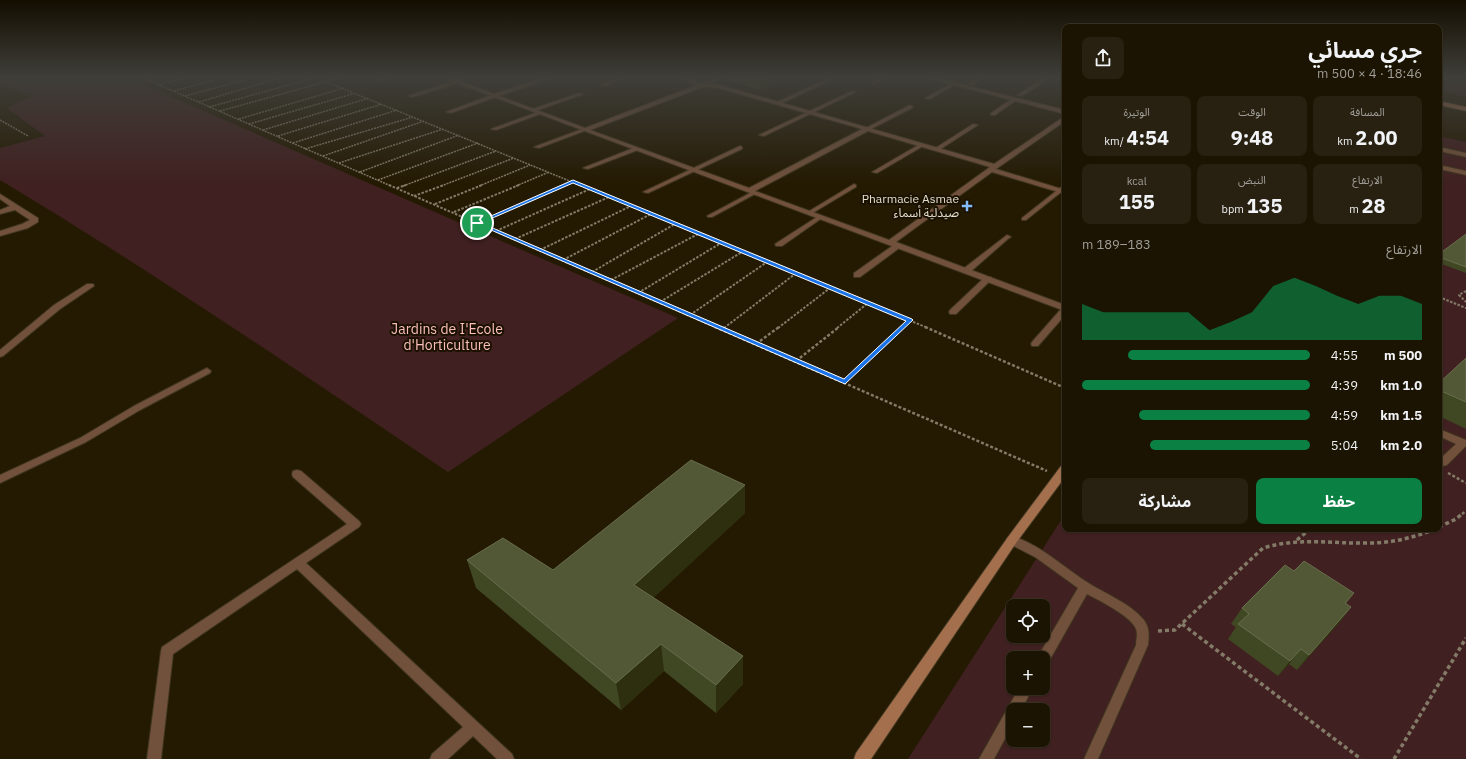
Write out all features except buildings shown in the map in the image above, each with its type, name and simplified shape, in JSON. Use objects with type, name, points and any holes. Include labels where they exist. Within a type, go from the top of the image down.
[{"type":"main road","points":[[862,759],[1012,540],[1062,474]]},
{"type":"street","points":[[584,130],[630,112]]},
{"type":"street","points":[[811,112],[937,149],[992,168],[1062,189]]},
{"type":"street","points":[[540,113],[1062,308]]},
{"type":"street","points":[[890,243],[992,168],[1062,120]]},
{"type":"street","points":[[752,192],[867,129]]},
{"type":"street","points":[[0,196],[35,220],[25,226],[0,234]]},
{"type":"street","points":[[0,212],[16,207]]},
{"type":"lane","points":[[762,135],[809,112]]},
{"type":"lane","points":[[867,129],[899,112]]},
{"type":"lane","points":[[494,129],[540,113]]},
{"type":"lane","points":[[937,149],[975,125]]},
{"type":"lane","points":[[537,147],[584,130]]},
{"type":"lane","points":[[875,172],[922,145]]},
{"type":"lane","points":[[646,192],[740,148]]},
{"type":"lane","points":[[586,168],[636,149]]},
{"type":"lane","points":[[1442,150],[1466,155]]},
{"type":"lane","points":[[1442,168],[1466,174]]},
{"type":"lane","points":[[809,213],[854,186]]},
{"type":"lane","points":[[1024,219],[1062,190]]},
{"type":"lane","points":[[710,216],[752,192]]},
{"type":"lane","points":[[779,244],[820,217]]},
{"type":"lane","points":[[966,271],[1007,237]]},
{"type":"lane","points":[[857,276],[898,246]]},
{"type":"lane","points":[[953,312],[988,279]]},
{"type":"lane","points":[[0,354],[57,307],[90,286]]},
{"type":"lane","points":[[1035,344],[1062,312]]},
{"type":"lane","points":[[0,479],[83,440],[137,408],[207,371]]},
{"type":"lane","points":[[1442,433],[1463,443],[1442,462]]},
{"type":"lane","points":[[154,759],[166,651],[355,524],[297,474]]},
{"type":"lane","points":[[1012,540],[1039,554],[1085,586],[1127,611],[1140,624],[1143,631],[1142,645],[1091,759]]},
{"type":"lane","points":[[298,562],[507,759]]},
{"type":"lane","points":[[1048,651],[1085,586]]},
{"type":"lane","points":[[986,759],[1006,723]]},
{"type":"lane","points":[[437,759],[473,727]]},
{"type":"path","points":[[223,112],[756,344],[1062,473]]},
{"type":"path","points":[[238,120],[263,112]]},
{"type":"path","points":[[249,124],[289,112]]},
{"type":"path","points":[[263,130],[322,112]]},
{"type":"path","points":[[277,136],[352,112]]},
{"type":"path","points":[[293,143],[390,112]]},
{"type":"path","points":[[404,112],[910,320],[1062,387]]},
{"type":"path","points":[[305,149],[414,116]]},
{"type":"path","points":[[0,120],[28,136]]},
{"type":"path","points":[[323,156],[424,121]]},
{"type":"path","points":[[338,163],[444,129]]},
{"type":"path","points":[[360,172],[460,135]]},
{"type":"path","points":[[378,180],[478,143]]},
{"type":"path","points":[[397,188],[497,150]]},
{"type":"path","points":[[414,196],[515,158]]},
{"type":"path","points":[[434,204],[530,164]]},
{"type":"path","points":[[453,213],[550,172]]},
{"type":"path","points":[[477,223],[573,182]]},
{"type":"path","points":[[496,231],[591,189]]},
{"type":"path","points":[[515,239],[609,197]]},
{"type":"path","points":[[540,250],[631,206]]},
{"type":"path","points":[[563,260],[652,214]]},
{"type":"path","points":[[592,272],[675,224]]},
{"type":"path","points":[[610,281],[699,234]]},
{"type":"path","points":[[638,293],[721,243]]},
{"type":"path","points":[[660,302],[742,252]]},
{"type":"path","points":[[690,315],[767,262]]},
{"type":"path","points":[[722,329],[796,273]]},
{"type":"path","points":[[756,344],[831,288]]},
{"type":"path","points":[[1466,291],[1459,295],[1466,302]]},
{"type":"path","points":[[1442,299],[1466,308]]},
{"type":"path","points":[[796,361],[868,303]]},
{"type":"path","points":[[845,382],[910,320]]},
{"type":"path","points":[[1446,472],[1466,483]]},
{"type":"path","points":[[1442,526],[1456,520],[1466,512]]},
{"type":"path","points":[[1297,540],[1306,532]]},
{"type":"path","points":[[1143,631],[1175,630],[1263,548],[1276,543],[1297,540],[1385,542],[1408,538],[1427,532]]},
{"type":"path","points":[[1182,624],[1361,759]]},
{"type":"path","points":[[1394,759],[1466,638]]},
{"type":"green space","name":"Jardins de I'Ecole d'Horticulture","points":[[13,112],[207,112],[678,318],[448,472],[170,286],[0,180],[0,148],[45,136]]},
{"type":"green space","points":[[1442,137],[1466,142],[1466,759],[908,759],[1006,606],[1006,643],[1050,643],[1050,599],[1011,599],[1062,519],[1062,532],[1442,532]]},
{"type":"place","name":"Pharmacie Asmae صيدلية أسماء","points":[[967,206]]},
{"type":"route","points":[[573,182],[910,320],[845,382],[477,223],[573,182]]}]
